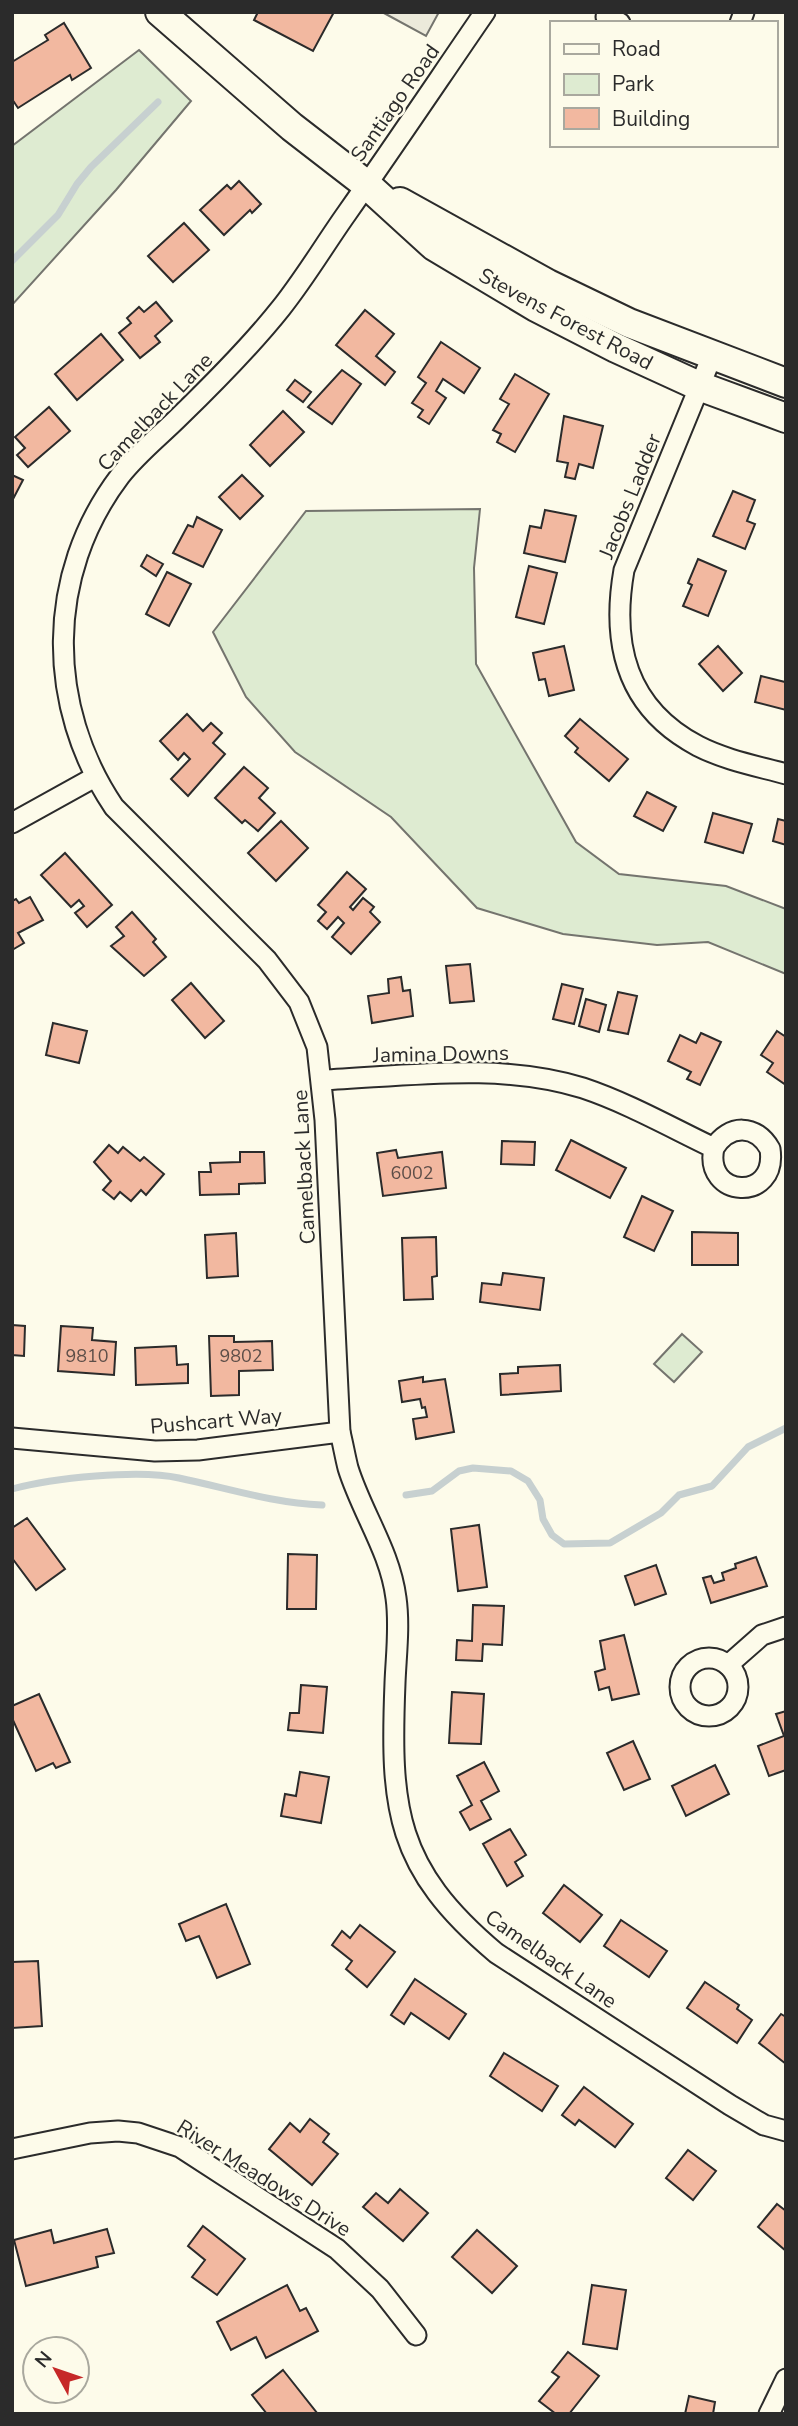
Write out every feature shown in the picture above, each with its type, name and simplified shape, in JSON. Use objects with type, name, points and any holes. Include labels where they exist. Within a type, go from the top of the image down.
[{"type":"street","name":"Stevens Forest Road","points":[[160,12],[292,127],[367,185],[434,246],[558,319],[699,386],[786,418]]},
{"type":"street","name":"Santiago Road","points":[[367,185],[485,12]]},
{"type":"street","name":"Stevens Forest Road","points":[[367,185],[447,225],[548,284],[629,323],[786,383]]},
{"type":"street","name":"Camelback Lane","points":[[367,185],[275,315],[234,364],[121,475],[86,534],[66,594],[61,647],[66,694],[94,777],[114,807],[267,960],[299,1002],[313,1035],[322,1080],[340,1432],[348,1469],[377,1532],[396,1598],[394,1783],[398,1814],[408,1846],[424,1878],[465,1927],[496,1953],[730,2105],[764,2124],[786,2131]]},
{"type":"street","name":"Jacobs Ladder","points":[[712,356],[624,570],[620,596],[619,640],[633,680],[645,700],[676,732],[725,757],[786,774]]},
{"type":"street","points":[[12,823],[94,777]]},
{"type":"street","name":"Jamina Downs","points":[[322,1080],[513,1073],[584,1088],[714,1148]]},
{"type":"street","name":"Pushcart Way","points":[[12,1438],[166,1451],[198,1450],[340,1432]]},
{"type":"street","points":[[728,1665],[762,1635],[786,1627]]},
{"type":"street","name":"River Meadows Drive","points":[[12,2149],[90,2133],[118,2131],[148,2135],[180,2147],[337,2249],[380,2289],[416,2334]]},
{"type":"street","points":[[769,2414],[786,2379]]},
{"type":"green space","points":[[139,50],[191,101],[116,190],[12,305],[12,146]]},
{"type":"green space","points":[[480,509],[474,568],[476,664],[576,842],[619,874],[726,886],[786,909],[786,974],[708,942],[657,945],[563,934],[477,908],[391,817],[295,752],[246,697],[213,632],[306,511]]},
{"type":"green space","points":[[682,1334],[702,1352],[674,1382],[654,1364]]},
{"type":"shaded area","points":[[382,12],[439,12],[426,36]]},
{"type":"building","points":[[258,12],[334,12],[313,51],[254,20]]},
{"type":"building","points":[[64,23],[91,68],[72,80],[70,75],[18,108],[12,99],[12,62],[48,40],[45,35]]},
{"type":"building","points":[[239,181],[261,204],[252,213],[250,210],[224,235],[200,210],[227,185],[231,189]]},
{"type":"building","points":[[184,223],[209,250],[173,282],[148,256]]},
{"type":"building","points":[[156,302],[172,321],[155,336],[160,342],[140,358],[119,333],[131,323],[127,318],[139,307],[144,312]]},
{"type":"building","points":[[365,310],[394,334],[376,356],[395,372],[385,385],[336,345]]},
{"type":"building","points":[[101,334],[123,360],[77,400],[55,374]]},
{"type":"building","points":[[441,342],[480,368],[464,393],[443,379],[436,391],[446,398],[429,424],[418,417],[423,410],[412,403],[426,383],[418,377]]},
{"type":"building","points":[[342,370],[361,384],[332,424],[308,407]]},
{"type":"building","points":[[515,374],[549,394],[515,452],[497,442],[501,434],[493,430],[509,404],[500,399]]},
{"type":"building","points":[[295,380],[311,392],[303,402],[287,390]]},
{"type":"building","points":[[49,407],[70,431],[28,467],[17,455],[25,448],[15,437]]},
{"type":"building","points":[[283,411],[304,432],[270,466],[250,445]]},
{"type":"building","points":[[564,416],[603,426],[593,468],[579,464],[575,479],[565,477],[568,463],[557,461]]},
{"type":"building","points":[[12,475],[23,480],[12,501]]},
{"type":"building","points":[[242,475],[263,496],[240,519],[219,497]]},
{"type":"building","points":[[733,491],[755,500],[747,521],[755,524],[745,549],[713,536]]},
{"type":"building","points":[[545,510],[576,516],[565,562],[524,553],[530,526],[541,528]]},
{"type":"building","points":[[197,517],[222,530],[203,567],[173,553],[188,525],[193,527]]},
{"type":"building","points":[[147,555],[163,564],[156,576],[141,566]]},
{"type":"building","points":[[698,559],[726,571],[708,616],[683,606],[692,585],[688,583]]},
{"type":"building","points":[[529,566],[557,573],[544,624],[516,617]]},
{"type":"building","points":[[167,572],[191,584],[169,626],[146,614]]},
{"type":"building","points":[[564,646],[574,690],[549,696],[545,679],[539,680],[533,653]]},
{"type":"building","points":[[718,646],[742,673],[723,691],[699,664]]},
{"type":"building","points":[[761,676],[785,682],[786,678],[786,710],[755,702]]},
{"type":"building","points":[[187,714],[203,731],[211,723],[222,733],[213,743],[225,754],[188,796],[171,779],[190,759],[184,753],[178,760],[160,741]]},
{"type":"building","points":[[580,719],[628,759],[609,781],[575,752],[578,748],[565,736]]},
{"type":"building","points":[[244,767],[268,788],[259,798],[275,813],[258,831],[245,820],[242,823],[215,798]]},
{"type":"building","points":[[647,792],[676,807],[663,831],[634,816]]},
{"type":"building","points":[[713,813],[752,824],[743,853],[705,842]]},
{"type":"building","points":[[778,819],[786,821],[786,845],[773,841]]},
{"type":"building","points":[[281,821],[308,848],[276,881],[248,853]]},
{"type":"building","points":[[65,853],[112,905],[87,927],[75,913],[84,906],[79,900],[71,907],[41,875]]},
{"type":"building","points":[[347,872],[366,889],[350,907],[353,910],[363,898],[374,907],[370,912],[380,922],[351,954],[332,937],[344,923],[338,917],[327,929],[318,921],[326,912],[318,905]]},
{"type":"building","points":[[30,897],[43,920],[18,933],[24,943],[12,950],[12,901],[16,899],[19,903]]},
{"type":"building","points":[[132,912],[156,939],[153,942],[166,957],[144,976],[111,946],[124,936],[116,927]]},
{"type":"building","points":[[470,964],[474,1001],[450,1003],[446,966]]},
{"type":"building","points":[[401,977],[403,991],[410,990],[413,1016],[372,1023],[368,996],[389,993],[388,979]]},
{"type":"building","points":[[191,983],[224,1021],[205,1038],[172,1000]]},
{"type":"building","points":[[562,984],[583,989],[574,1024],[553,1019]]},
{"type":"building","points":[[618,992],[637,996],[628,1034],[608,1030]]},
{"type":"building","points":[[586,999],[606,1005],[599,1032],[579,1026]]},
{"type":"building","points":[[53,1023],[87,1031],[79,1063],[46,1055]]},
{"type":"building","points":[[777,1031],[786,1037],[786,1085],[767,1072],[773,1063],[761,1055]]},
{"type":"building","points":[[701,1033],[721,1042],[700,1085],[687,1079],[691,1072],[668,1061],[680,1035],[696,1043]]},
{"type":"building","points":[[571,1140],[626,1168],[610,1198],[556,1170]]},
{"type":"building","points":[[502,1141],[535,1142],[534,1165],[501,1164]]},
{"type":"building","points":[[109,1145],[118,1153],[123,1147],[140,1161],[144,1157],[164,1174],[146,1195],[141,1190],[131,1201],[120,1192],[114,1199],[103,1190],[111,1181],[94,1162]]},
{"type":"building","points":[[396,1150],[398,1158],[442,1152],[446,1188],[383,1196],[377,1153]]},
{"type":"building","points":[[240,1152],[264,1152],[265,1183],[239,1184],[239,1194],[200,1195],[199,1172],[211,1172],[210,1163],[240,1162]]},
{"type":"building","points":[[642,1196],[673,1211],[654,1251],[624,1237]]},
{"type":"building","points":[[692,1232],[738,1233],[738,1265],[692,1265]]},
{"type":"building","points":[[236,1233],[238,1276],[207,1278],[205,1235]]},
{"type":"building","points":[[436,1237],[437,1276],[432,1277],[433,1299],[404,1300],[402,1238]]},
{"type":"building","points":[[503,1273],[544,1278],[540,1310],[480,1302],[482,1283],[501,1285]]},
{"type":"building","points":[[12,1325],[25,1326],[24,1356],[12,1355]]},
{"type":"building","points":[[61,1326],[93,1328],[92,1340],[116,1342],[114,1375],[58,1371]]},
{"type":"building","points":[[209,1336],[234,1336],[234,1342],[272,1341],[273,1370],[239,1371],[239,1395],[211,1396]]},
{"type":"building","points":[[176,1346],[177,1365],[188,1364],[188,1383],[136,1385],[135,1348]]},
{"type":"building","points":[[560,1365],[561,1391],[501,1395],[500,1374],[518,1373],[518,1367]]},
{"type":"building","points":[[423,1377],[423,1382],[445,1379],[454,1432],[416,1439],[413,1419],[427,1417],[425,1407],[422,1408],[420,1399],[402,1402],[399,1381]]},
{"type":"building","points":[[27,1518],[65,1569],[36,1590],[12,1558],[12,1528]]},
{"type":"building","points":[[479,1525],[487,1587],[458,1591],[451,1529]]},
{"type":"building","points":[[288,1554],[317,1555],[316,1609],[287,1609]]},
{"type":"building","points":[[756,1557],[767,1586],[711,1603],[703,1578],[711,1576],[714,1583],[724,1580],[722,1573],[736,1568],[735,1564]]},
{"type":"building","points":[[656,1565],[666,1594],[635,1605],[625,1576]]},
{"type":"building","points":[[473,1605],[504,1606],[502,1645],[483,1644],[482,1661],[456,1660],[457,1640],[472,1641]]},
{"type":"building","points":[[624,1635],[639,1694],[612,1700],[609,1687],[599,1690],[595,1672],[605,1669],[600,1641]]},
{"type":"building","points":[[301,1685],[327,1687],[323,1733],[288,1730],[290,1713],[299,1713]]},
{"type":"building","points":[[452,1692],[484,1694],[481,1744],[449,1743]]},
{"type":"building","points":[[39,1694],[70,1762],[56,1768],[53,1763],[36,1771],[12,1718],[12,1706]]},
{"type":"building","points":[[786,1711],[786,1770],[769,1776],[758,1746],[784,1736],[776,1714]]},
{"type":"building","points":[[633,1741],[650,1779],[624,1790],[607,1753]]},
{"type":"building","points":[[484,1762],[499,1791],[481,1801],[491,1819],[470,1830],[460,1812],[472,1805],[457,1776]]},
{"type":"building","points":[[715,1765],[729,1794],[686,1816],[672,1786]]},
{"type":"building","points":[[300,1772],[329,1777],[321,1823],[281,1816],[285,1794],[296,1796]]},
{"type":"building","points":[[510,1829],[526,1855],[515,1862],[523,1876],[507,1886],[483,1844]]},
{"type":"building","points":[[564,1885],[602,1915],[580,1942],[543,1913]]},
{"type":"building","points":[[226,1904],[250,1964],[217,1978],[199,1936],[186,1941],[179,1924]]},
{"type":"building","points":[[621,1920],[667,1951],[649,1977],[604,1946]]},
{"type":"building","points":[[360,1925],[395,1952],[367,1987],[346,1969],[352,1961],[332,1945],[342,1931],[350,1938]]},
{"type":"building","points":[[38,1961],[42,2026],[12,2028],[12,1962]]},
{"type":"building","points":[[415,1979],[466,2014],[449,2039],[411,2013],[404,2024],[391,2015]]},
{"type":"building","points":[[705,1982],[739,2005],[737,2009],[752,2020],[737,2043],[687,2008]]},
{"type":"building","points":[[781,2014],[786,2017],[786,2064],[759,2043]]},
{"type":"building","points":[[504,2053],[558,2086],[542,2111],[490,2076]]},
{"type":"building","points":[[584,2087],[633,2124],[615,2147],[579,2120],[575,2125],[562,2115]]},
{"type":"building","points":[[310,2119],[329,2134],[323,2142],[338,2154],[312,2185],[269,2149],[290,2123],[300,2132]]},
{"type":"building","points":[[688,2150],[716,2171],[693,2200],[666,2178]]},
{"type":"building","points":[[400,2189],[428,2213],[403,2241],[363,2207],[376,2193],[388,2203]]},
{"type":"building","points":[[777,2204],[786,2211],[786,2251],[758,2227]]},
{"type":"building","points":[[203,2226],[245,2259],[217,2295],[192,2277],[205,2260],[188,2246]]},
{"type":"building","points":[[107,2229],[114,2253],[96,2257],[98,2267],[26,2286],[14,2240],[51,2230],[54,2243]]},
{"type":"building","points":[[477,2230],[517,2266],[492,2293],[452,2257]]},
{"type":"building","points":[[287,2285],[300,2311],[306,2308],[318,2331],[266,2358],[256,2337],[231,2350],[217,2322]]},
{"type":"building","points":[[592,2285],[626,2290],[617,2349],[583,2344]]},
{"type":"building","points":[[568,2352],[599,2376],[569,2414],[556,2414],[539,2401],[559,2377],[552,2372]]},
{"type":"building","points":[[283,2370],[316,2414],[267,2414],[252,2395]]},
{"type":"building","points":[[689,2396],[715,2402],[713,2414],[685,2414]]},
{"type":"waterway","points":[[12,261],[58,215],[91,167],[158,102]]},
{"type":"waterway","points":[[406,1495],[432,1491],[459,1471],[473,1468],[511,1471],[528,1481],[540,1500],[543,1519],[552,1535],[564,1544],[610,1543],[661,1513],[679,1495],[712,1486],[748,1447],[786,1428]]},
{"type":"waterway","points":[[12,1489],[72,1478],[162,1475],[268,1498],[322,1505]]}]
